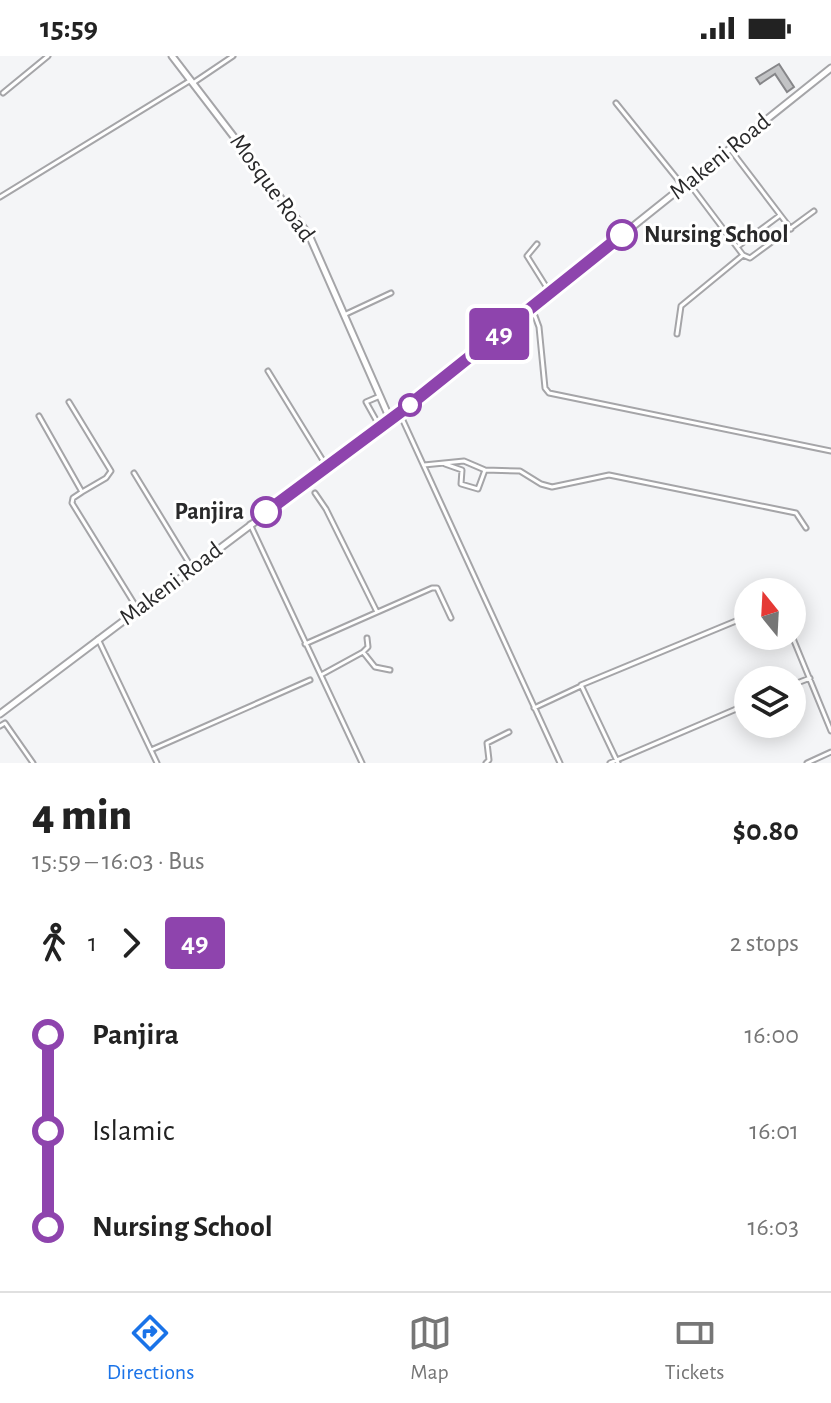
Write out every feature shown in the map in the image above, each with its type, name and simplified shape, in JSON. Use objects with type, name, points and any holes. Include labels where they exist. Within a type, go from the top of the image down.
[{"type":"main road","name":"Mosque Road","points":[[172,56],[309,235],[390,419]]},
{"type":"main road","name":"Makeni Road","points":[[0,714],[380,427],[831,68]]},
{"type":"street","points":[[3,93],[48,56]]},
{"type":"street","points":[[0,197],[233,56]]},
{"type":"street","points":[[616,103],[743,255],[750,258],[814,211]]},
{"type":"street","points":[[730,148],[791,229]]},
{"type":"street","points":[[737,247],[780,215]]},
{"type":"street","points":[[537,244],[527,256],[550,293]]},
{"type":"street","points":[[677,334],[681,306],[743,255]]},
{"type":"street","points":[[346,314],[391,293]]},
{"type":"street","points":[[532,308],[538,318],[545,388],[549,393],[831,451]]},
{"type":"street","points":[[268,371],[327,467]]},
{"type":"street","points":[[380,396],[366,402],[380,427]]},
{"type":"street","points":[[69,402],[111,471],[106,478],[73,498],[72,503],[138,610]]},
{"type":"street","points":[[399,412],[560,763]]},
{"type":"street","points":[[39,416],[82,492]]},
{"type":"street","points":[[424,465],[464,461],[485,470],[520,471],[552,487],[609,475],[796,513],[802,517],[806,528]]},
{"type":"street","points":[[441,463],[458,467],[463,473],[461,484],[478,489],[485,470]]},
{"type":"street","points":[[134,473],[192,568]]},
{"type":"street","points":[[315,493],[377,612]]},
{"type":"street","points":[[250,524],[362,763]]},
{"type":"street","points":[[305,644],[435,587],[451,618]]},
{"type":"street","points":[[534,708],[581,685],[734,622]]},
{"type":"street","points":[[320,675],[363,652],[368,647],[367,638]]},
{"type":"street","points":[[98,639],[157,763]]},
{"type":"street","points":[[798,650],[831,731]]},
{"type":"street","points":[[363,652],[375,667],[390,670]]},
{"type":"street","points":[[806,680],[810,678]]},
{"type":"street","points":[[151,750],[310,680]]},
{"type":"street","points":[[581,685],[617,762]]},
{"type":"street","points":[[610,763],[734,710]]},
{"type":"street","points":[[0,726],[5,723],[33,763]]},
{"type":"street","points":[[486,763],[489,760],[487,743],[509,732]]},
{"type":"street","points":[[807,763],[831,752]]},
{"type":"building","points":[[779,64],[794,87],[787,92],[775,74],[760,84],[756,78]]},
{"type":"bus line","name":"49","points":[[266,512],[402,411],[622,235]]},
{"type":"place","name":"Nursing School","points":[[622,235]]},
{"type":"place","name":"Panjira","points":[[266,512]]}]
